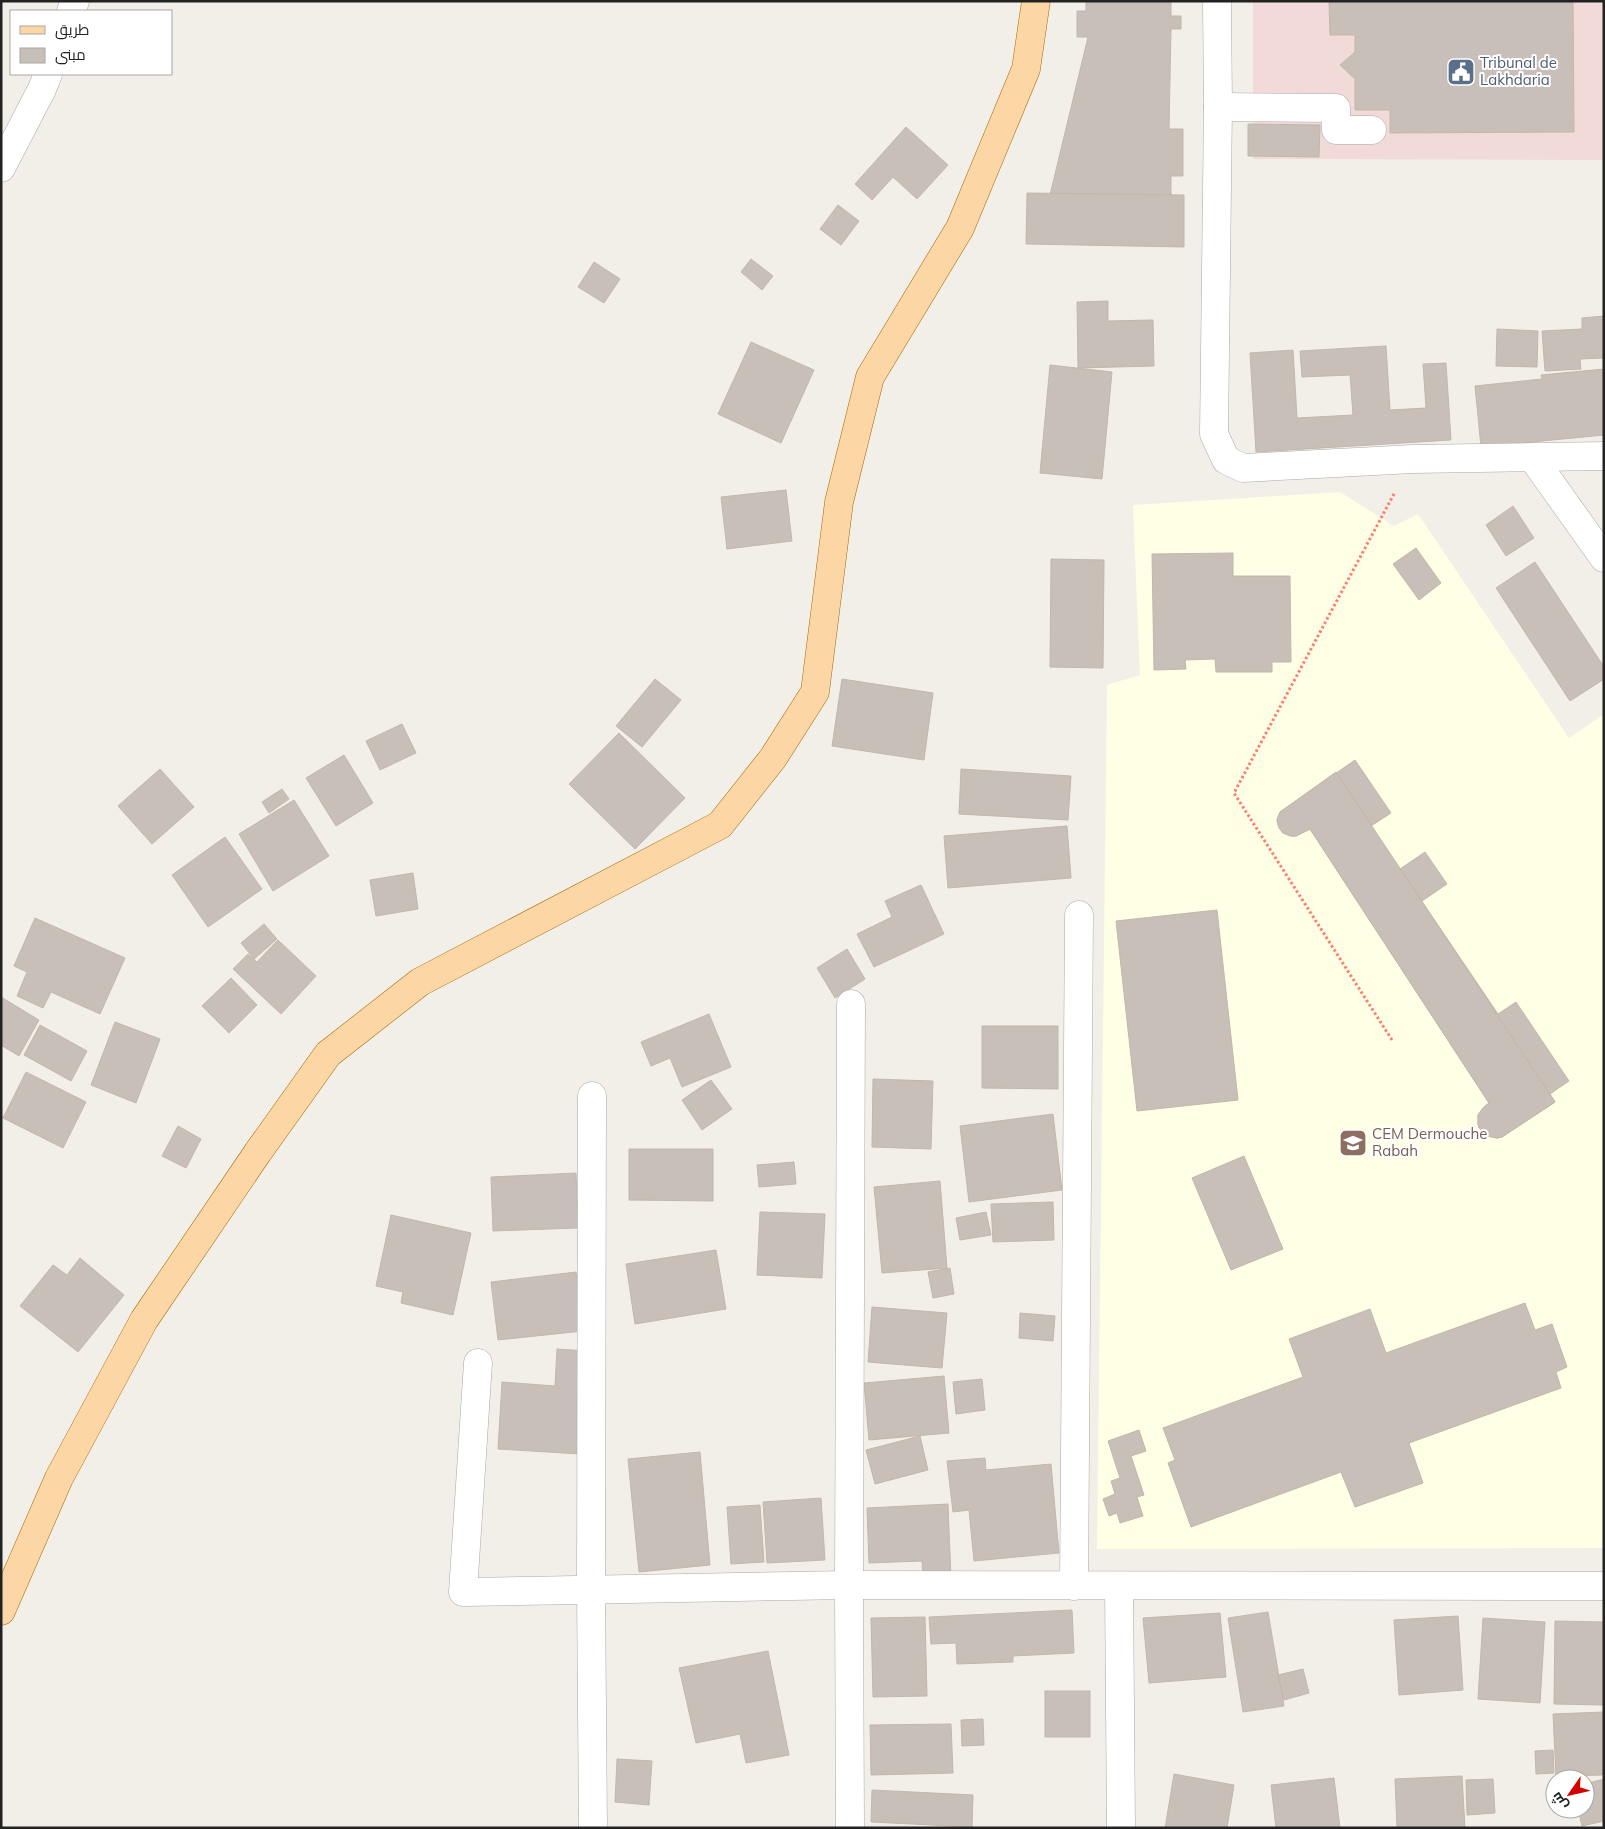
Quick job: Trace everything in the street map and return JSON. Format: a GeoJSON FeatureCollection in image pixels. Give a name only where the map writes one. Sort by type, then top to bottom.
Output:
{"type":"FeatureCollection","features":[{"type":"Feature","properties":{"kind":"main road"},"geometry":{"type":"LineString","coordinates":[[1,1611],[59,1478],[144,1320],[258,1152],[328,1054],[420,982],[720,825],[778,750],[815,692],[840,502],[870,377],[960,228],[1026,69],[1036,1]]}},
{"type":"Feature","properties":{"kind":"street"},"geometry":{"type":"LineString","coordinates":[[1025,1],[1032,28]]}},
{"type":"Feature","properties":{"kind":"street"},"geometry":{"type":"LineString","coordinates":[[1216,1],[1218,108],[1214,434],[1226,460],[1243,468],[1413,459],[1604,456]]}},
{"type":"Feature","properties":{"kind":"street"},"geometry":{"type":"LineString","coordinates":[[1,168],[42,90],[48,75]]}},
{"type":"Feature","properties":{"kind":"street"},"geometry":{"type":"LineString","coordinates":[[1218,108],[1336,108],[1336,130],[1372,130]]}},
{"type":"Feature","properties":{"kind":"street"},"geometry":{"type":"LineString","coordinates":[[1532,457],[1604,558]]}},
{"type":"Feature","properties":{"kind":"street"},"geometry":{"type":"LineString","coordinates":[[1074,1586],[1079,915]]}},
{"type":"Feature","properties":{"kind":"street"},"geometry":{"type":"LineString","coordinates":[[850,1828],[851,1004]]}},
{"type":"Feature","properties":{"kind":"street"},"geometry":{"type":"LineString","coordinates":[[592,1096],[590,1590],[593,1828]]}},
{"type":"Feature","properties":{"kind":"street"},"geometry":{"type":"LineString","coordinates":[[478,1363],[463,1592],[849,1585],[1604,1586]]}},
{"type":"Feature","properties":{"kind":"street"},"geometry":{"type":"LineString","coordinates":[[1119,1586],[1121,1828]]}},
{"type":"Feature","properties":{"kind":"path"},"geometry":{"type":"LineString","coordinates":[[1392,1040],[1234,793],[1413,459]]}},
{"type":"Feature","properties":{"kind":"shaded area"},"geometry":{"type":"Polygon","coordinates":[[[1253,1],[1604,1],[1604,160],[1253,159],[1253,1]]]}},
{"type":"Feature","properties":{"kind":"shaded area","name":"CEM Dermouche Rabah"},"geometry":{"type":"Polygon","coordinates":[[[1340,492],[1394,526],[1418,514],[1569,738],[1604,714],[1604,1548],[1097,1549],[1107,685],[1140,675],[1133,505],[1340,492]]]}},
{"type":"Feature","properties":{"kind":"building"},"geometry":{"type":"Polygon","coordinates":[[[1086,1],[1171,1],[1171,16],[1181,16],[1181,29],[1171,29],[1169,129],[1183,129],[1183,176],[1171,176],[1171,197],[1050,195],[1088,37],[1077,37],[1077,11],[1086,11],[1086,1]]]}},
{"type":"Feature","properties":{"kind":"building","name":"Tribunal de Lakhdaria"},"geometry":{"type":"Polygon","coordinates":[[[1329,1],[1573,1],[1574,132],[1390,133],[1390,110],[1355,110],[1355,79],[1340,65],[1355,52],[1355,35],[1330,35],[1329,1]]]}},
{"type":"Feature","properties":{"kind":"building"},"geometry":{"type":"Polygon","coordinates":[[[1248,124],[1320,125],[1319,157],[1248,156],[1248,124]]]}},
{"type":"Feature","properties":{"kind":"building"},"geometry":{"type":"Polygon","coordinates":[[[906,127],[948,165],[917,199],[893,177],[872,200],[855,184],[906,127]]]}},
{"type":"Feature","properties":{"kind":"building"},"geometry":{"type":"Polygon","coordinates":[[[1027,193],[1184,195],[1184,247],[1026,244],[1027,193]]]}},
{"type":"Feature","properties":{"kind":"building"},"geometry":{"type":"Polygon","coordinates":[[[838,205],[859,221],[841,245],[820,229],[838,205]]]}},
{"type":"Feature","properties":{"kind":"building"},"geometry":{"type":"Polygon","coordinates":[[[751,259],[773,276],[762,290],[741,272],[751,259]]]}},
{"type":"Feature","properties":{"kind":"building"},"geometry":{"type":"Polygon","coordinates":[[[594,262],[620,279],[604,303],[578,287],[594,262]]]}},
{"type":"Feature","properties":{"kind":"building"},"geometry":{"type":"Polygon","coordinates":[[[1108,301],[1108,321],[1153,320],[1154,366],[1078,368],[1077,302],[1108,301]]]}},
{"type":"Feature","properties":{"kind":"building"},"geometry":{"type":"Polygon","coordinates":[[[1604,316],[1604,358],[1580,359],[1581,369],[1545,371],[1542,331],[1582,329],[1582,318],[1604,316]]]}},
{"type":"Feature","properties":{"kind":"building"},"geometry":{"type":"Polygon","coordinates":[[[1497,329],[1538,331],[1537,367],[1496,366],[1497,329]]]}},
{"type":"Feature","properties":{"kind":"building"},"geometry":{"type":"Polygon","coordinates":[[[751,342],[814,370],[781,443],[718,414],[751,342]]]}},
{"type":"Feature","properties":{"kind":"building"},"geometry":{"type":"Polygon","coordinates":[[[1386,346],[1390,410],[1426,408],[1423,364],[1446,363],[1451,440],[1256,452],[1250,353],[1293,350],[1297,418],[1353,415],[1350,375],[1302,377],[1300,351],[1386,346]]]}},
{"type":"Feature","properties":{"kind":"building"},"geometry":{"type":"Polygon","coordinates":[[[1050,365],[1112,372],[1102,479],[1040,473],[1050,365]]]}},
{"type":"Feature","properties":{"kind":"building"},"geometry":{"type":"Polygon","coordinates":[[[1604,369],[1604,435],[1481,447],[1475,386],[1542,379],[1541,375],[1604,369]]]}},
{"type":"Feature","properties":{"kind":"building"},"geometry":{"type":"Polygon","coordinates":[[[786,490],[792,541],[727,549],[721,497],[786,490]]]}},
{"type":"Feature","properties":{"kind":"building"},"geometry":{"type":"Polygon","coordinates":[[[1513,506],[1534,538],[1506,556],[1486,525],[1513,506]]]}},
{"type":"Feature","properties":{"kind":"building"},"geometry":{"type":"Polygon","coordinates":[[[1416,548],[1441,583],[1419,600],[1393,564],[1416,548]]]}},
{"type":"Feature","properties":{"kind":"building"},"geometry":{"type":"Polygon","coordinates":[[[1233,553],[1233,576],[1290,576],[1291,662],[1272,662],[1272,672],[1216,672],[1215,659],[1185,660],[1186,669],[1154,670],[1152,554],[1233,553]]]}},
{"type":"Feature","properties":{"kind":"building"},"geometry":{"type":"Polygon","coordinates":[[[1051,559],[1104,560],[1103,668],[1050,667],[1051,559]]]}},
{"type":"Feature","properties":{"kind":"building"},"geometry":{"type":"Polygon","coordinates":[[[1535,562],[1604,667],[1604,679],[1570,701],[1496,588],[1535,562]]]}},
{"type":"Feature","properties":{"kind":"building"},"geometry":{"type":"Polygon","coordinates":[[[655,679],[681,700],[642,747],[616,726],[655,679]]]}},
{"type":"Feature","properties":{"kind":"building"},"geometry":{"type":"Polygon","coordinates":[[[842,679],[933,693],[924,760],[832,746],[842,679]]]}},
{"type":"Feature","properties":{"kind":"building"},"geometry":{"type":"Polygon","coordinates":[[[402,724],[416,753],[380,770],[366,741],[402,724]]]}},
{"type":"Feature","properties":{"kind":"building"},"geometry":{"type":"Polygon","coordinates":[[[619,733],[685,798],[635,849],[569,784],[619,733]]]}},
{"type":"Feature","properties":{"kind":"building"},"geometry":{"type":"Polygon","coordinates":[[[344,755],[373,803],[336,826],[306,778],[344,755]]]}},
{"type":"Feature","properties":{"kind":"building"},"geometry":{"type":"Polygon","coordinates":[[[1355,760],[1391,813],[1371,826],[1498,1014],[1516,1002],[1569,1081],[1550,1094],[1555,1102],[1502,1137],[1487,1136],[1479,1128],[1478,1115],[1489,1103],[1310,829],[1296,836],[1291,836],[1283,833],[1278,825],[1277,820],[1280,812],[1355,760]]]}},
{"type":"Feature","properties":{"kind":"building"},"geometry":{"type":"Polygon","coordinates":[[[160,769],[194,807],[152,844],[118,806],[160,769]]]}},
{"type":"Feature","properties":{"kind":"building"},"geometry":{"type":"Polygon","coordinates":[[[961,769],[1071,776],[1068,820],[959,814],[961,769]]]}},
{"type":"Feature","properties":{"kind":"building"},"geometry":{"type":"Polygon","coordinates":[[[1336,772],[1555,1102],[1502,1137],[1487,1136],[1479,1128],[1478,1115],[1489,1103],[1310,829],[1296,836],[1291,836],[1283,833],[1279,828],[1277,820],[1280,812],[1336,772]]]}},
{"type":"Feature","properties":{"kind":"building"},"geometry":{"type":"Polygon","coordinates":[[[282,789],[289,799],[269,813],[262,802],[282,789]]]}},
{"type":"Feature","properties":{"kind":"building"},"geometry":{"type":"Polygon","coordinates":[[[294,800],[329,856],[273,891],[239,834],[294,800]]]}},
{"type":"Feature","properties":{"kind":"building"},"geometry":{"type":"Polygon","coordinates":[[[1067,826],[1071,878],[948,888],[944,836],[1067,826]]]}},
{"type":"Feature","properties":{"kind":"building"},"geometry":{"type":"Polygon","coordinates":[[[225,837],[262,889],[208,927],[172,875],[225,837]]]}},
{"type":"Feature","properties":{"kind":"building"},"geometry":{"type":"Polygon","coordinates":[[[1425,852],[1447,884],[1422,901],[1400,869],[1425,852]]]}},
{"type":"Feature","properties":{"kind":"building"},"geometry":{"type":"Polygon","coordinates":[[[413,873],[418,909],[376,916],[370,880],[413,873]]]}},
{"type":"Feature","properties":{"kind":"building"},"geometry":{"type":"Polygon","coordinates":[[[921,885],[944,934],[874,967],[857,934],[892,917],[885,901],[921,885]]]}},
{"type":"Feature","properties":{"kind":"building"},"geometry":{"type":"Polygon","coordinates":[[[1217,910],[1238,1100],[1137,1111],[1116,921],[1217,910]]]}},
{"type":"Feature","properties":{"kind":"building"},"geometry":{"type":"Polygon","coordinates":[[[35,918],[125,958],[100,1014],[51,992],[43,1008],[17,996],[27,972],[14,966],[35,918]]]}},
{"type":"Feature","properties":{"kind":"building"},"geometry":{"type":"Polygon","coordinates":[[[264,924],[277,939],[254,959],[241,943],[264,924]]]}},
{"type":"Feature","properties":{"kind":"building"},"geometry":{"type":"Polygon","coordinates":[[[278,940],[316,976],[281,1014],[233,969],[248,954],[257,962],[278,940]]]}},
{"type":"Feature","properties":{"kind":"building"},"geometry":{"type":"Polygon","coordinates":[[[847,949],[865,979],[835,998],[817,968],[847,949]]]}},
{"type":"Feature","properties":{"kind":"building"},"geometry":{"type":"Polygon","coordinates":[[[231,978],[257,1005],[229,1033],[202,1006],[231,978]]]}},
{"type":"Feature","properties":{"kind":"building"},"geometry":{"type":"Polygon","coordinates":[[[1,997],[39,1020],[19,1056],[1,1045],[1,997]]]}},
{"type":"Feature","properties":{"kind":"building"},"geometry":{"type":"Polygon","coordinates":[[[709,1014],[731,1067],[682,1087],[670,1058],[651,1066],[641,1042],[709,1014]]]}},
{"type":"Feature","properties":{"kind":"building"},"geometry":{"type":"Polygon","coordinates":[[[115,1022],[160,1039],[136,1103],[91,1085],[115,1022]]]}},
{"type":"Feature","properties":{"kind":"building"},"geometry":{"type":"Polygon","coordinates":[[[40,1025],[87,1051],[71,1081],[24,1055],[40,1025]]]}},
{"type":"Feature","properties":{"kind":"building"},"geometry":{"type":"Polygon","coordinates":[[[982,1026],[1058,1026],[1058,1089],[982,1088],[982,1026]]]}},
{"type":"Feature","properties":{"kind":"building"},"geometry":{"type":"Polygon","coordinates":[[[26,1072],[86,1102],[63,1148],[3,1118],[26,1072]]]}},
{"type":"Feature","properties":{"kind":"building"},"geometry":{"type":"Polygon","coordinates":[[[873,1079],[933,1081],[931,1149],[872,1147],[873,1079]]]}},
{"type":"Feature","properties":{"kind":"building"},"geometry":{"type":"Polygon","coordinates":[[[711,1080],[732,1109],[702,1130],[682,1100],[711,1080]]]}},
{"type":"Feature","properties":{"kind":"building"},"geometry":{"type":"Polygon","coordinates":[[[1053,1114],[1062,1190],[969,1202],[960,1126],[1053,1114]]]}},
{"type":"Feature","properties":{"kind":"building"},"geometry":{"type":"Polygon","coordinates":[[[178,1126],[201,1139],[186,1168],[162,1156],[178,1126]]]}},
{"type":"Feature","properties":{"kind":"building"},"geometry":{"type":"Polygon","coordinates":[[[629,1149],[713,1149],[713,1201],[629,1200],[629,1149]]]}},
{"type":"Feature","properties":{"kind":"building"},"geometry":{"type":"Polygon","coordinates":[[[1244,1156],[1283,1249],[1231,1270],[1192,1178],[1244,1156]]]}},
{"type":"Feature","properties":{"kind":"building"},"geometry":{"type":"Polygon","coordinates":[[[794,1162],[796,1184],[759,1187],[757,1165],[794,1162]]]}},
{"type":"Feature","properties":{"kind":"building"},"geometry":{"type":"Polygon","coordinates":[[[576,1173],[578,1228],[493,1231],[491,1177],[576,1173]]]}},
{"type":"Feature","properties":{"kind":"building"},"geometry":{"type":"Polygon","coordinates":[[[940,1181],[947,1268],[882,1273],[874,1187],[940,1181]]]}},
{"type":"Feature","properties":{"kind":"building"},"geometry":{"type":"Polygon","coordinates":[[[1053,1202],[1054,1240],[993,1242],[991,1204],[1053,1202]]]}},
{"type":"Feature","properties":{"kind":"building"},"geometry":{"type":"Polygon","coordinates":[[[760,1212],[825,1214],[822,1278],[757,1275],[760,1212]]]}},
{"type":"Feature","properties":{"kind":"building"},"geometry":{"type":"Polygon","coordinates":[[[986,1212],[991,1235],[960,1240],[956,1218],[986,1212]]]}},
{"type":"Feature","properties":{"kind":"building"},"geometry":{"type":"Polygon","coordinates":[[[391,1215],[471,1233],[453,1315],[401,1303],[403,1292],[376,1286],[391,1215]]]}},
{"type":"Feature","properties":{"kind":"building"},"geometry":{"type":"Polygon","coordinates":[[[716,1250],[726,1309],[635,1324],[626,1264],[716,1250]]]}},
{"type":"Feature","properties":{"kind":"building"},"geometry":{"type":"Polygon","coordinates":[[[80,1258],[124,1295],[78,1352],[20,1306],[53,1265],[67,1275],[80,1258]]]}},
{"type":"Feature","properties":{"kind":"building"},"geometry":{"type":"Polygon","coordinates":[[[950,1268],[954,1294],[933,1298],[928,1272],[950,1268]]]}},
{"type":"Feature","properties":{"kind":"building"},"geometry":{"type":"Polygon","coordinates":[[[576,1272],[583,1331],[498,1340],[491,1282],[576,1272]]]}},
{"type":"Feature","properties":{"kind":"building"},"geometry":{"type":"Polygon","coordinates":[[[1525,1303],[1535,1330],[1552,1324],[1567,1367],[1556,1372],[1561,1388],[1409,1443],[1423,1483],[1355,1507],[1341,1472],[1191,1527],[1168,1463],[1175,1460],[1163,1428],[1303,1377],[1289,1339],[1370,1309],[1386,1353],[1525,1303]]]}},
{"type":"Feature","properties":{"kind":"building"},"geometry":{"type":"Polygon","coordinates":[[[872,1307],[947,1313],[942,1368],[868,1362],[872,1307]]]}},
{"type":"Feature","properties":{"kind":"building"},"geometry":{"type":"Polygon","coordinates":[[[1020,1313],[1055,1316],[1053,1341],[1019,1338],[1020,1313]]]}},
{"type":"Feature","properties":{"kind":"building"},"geometry":{"type":"Polygon","coordinates":[[[557,1349],[586,1351],[580,1454],[498,1449],[502,1382],[555,1386],[557,1349]]]}},
{"type":"Feature","properties":{"kind":"building"},"geometry":{"type":"Polygon","coordinates":[[[944,1376],[949,1433],[869,1440],[864,1383],[944,1376]]]}},
{"type":"Feature","properties":{"kind":"building"},"geometry":{"type":"Polygon","coordinates":[[[982,1379],[985,1410],[956,1414],[953,1382],[982,1379]]]}},
{"type":"Feature","properties":{"kind":"building"},"geometry":{"type":"Polygon","coordinates":[[[1139,1430],[1146,1451],[1131,1456],[1144,1495],[1137,1497],[1143,1516],[1120,1523],[1117,1513],[1109,1516],[1103,1499],[1115,1494],[1111,1481],[1120,1478],[1108,1441],[1139,1430]]]}},
{"type":"Feature","properties":{"kind":"building"},"geometry":{"type":"Polygon","coordinates":[[[920,1436],[928,1470],[875,1484],[866,1450],[920,1436]]]}},
{"type":"Feature","properties":{"kind":"building"},"geometry":{"type":"Polygon","coordinates":[[[700,1452],[710,1565],[639,1572],[628,1459],[700,1452]]]}},
{"type":"Feature","properties":{"kind":"building"},"geometry":{"type":"Polygon","coordinates":[[[985,1458],[986,1470],[1051,1464],[1059,1553],[974,1561],[969,1510],[953,1512],[947,1461],[985,1458]]]}},
{"type":"Feature","properties":{"kind":"building"},"geometry":{"type":"Polygon","coordinates":[[[821,1498],[825,1560],[767,1563],[763,1502],[821,1498]]]}},
{"type":"Feature","properties":{"kind":"building"},"geometry":{"type":"Polygon","coordinates":[[[948,1504],[951,1578],[923,1579],[922,1561],[869,1563],[867,1508],[948,1504]]]}},
{"type":"Feature","properties":{"kind":"building"},"geometry":{"type":"Polygon","coordinates":[[[760,1505],[764,1562],[731,1564],[727,1507],[760,1505]]]}},
{"type":"Feature","properties":{"kind":"building"},"geometry":{"type":"Polygon","coordinates":[[[1072,1610],[1074,1653],[1013,1656],[1013,1662],[957,1664],[956,1643],[931,1644],[929,1617],[1072,1610]]]}},
{"type":"Feature","properties":{"kind":"building"},"geometry":{"type":"Polygon","coordinates":[[[1268,1612],[1284,1706],[1243,1712],[1228,1618],[1268,1612]]]}},
{"type":"Feature","properties":{"kind":"building"},"geometry":{"type":"Polygon","coordinates":[[[1220,1613],[1226,1677],[1149,1683],[1143,1618],[1220,1613]]]}},
{"type":"Feature","properties":{"kind":"building"},"geometry":{"type":"Polygon","coordinates":[[[1458,1616],[1463,1690],[1399,1695],[1394,1620],[1458,1616]]]}},
{"type":"Feature","properties":{"kind":"building"},"geometry":{"type":"Polygon","coordinates":[[[925,1617],[927,1696],[873,1697],[871,1618],[925,1617]]]}},
{"type":"Feature","properties":{"kind":"building"},"geometry":{"type":"Polygon","coordinates":[[[1483,1618],[1545,1622],[1540,1703],[1478,1699],[1483,1618]]]}},
{"type":"Feature","properties":{"kind":"building"},"geometry":{"type":"Polygon","coordinates":[[[1555,1621],[1604,1622],[1604,1705],[1554,1704],[1555,1621]]]}},
{"type":"Feature","properties":{"kind":"building"},"geometry":{"type":"Polygon","coordinates":[[[768,1651],[789,1755],[746,1763],[740,1734],[696,1743],[679,1668],[768,1651]]]}},
{"type":"Feature","properties":{"kind":"building"},"geometry":{"type":"Polygon","coordinates":[[[1303,1669],[1309,1693],[1284,1700],[1278,1675],[1303,1669]]]}},
{"type":"Feature","properties":{"kind":"building"},"geometry":{"type":"Polygon","coordinates":[[[1045,1691],[1090,1691],[1090,1737],[1045,1737],[1045,1691]]]}},
{"type":"Feature","properties":{"kind":"building"},"geometry":{"type":"Polygon","coordinates":[[[1604,1712],[1604,1775],[1595,1775],[1595,1769],[1556,1769],[1553,1714],[1604,1712]]]}},
{"type":"Feature","properties":{"kind":"building"},"geometry":{"type":"Polygon","coordinates":[[[983,1719],[984,1745],[962,1746],[961,1720],[983,1719]]]}},
{"type":"Feature","properties":{"kind":"building"},"geometry":{"type":"Polygon","coordinates":[[[951,1724],[953,1773],[871,1775],[870,1725],[951,1724]]]}},
{"type":"Feature","properties":{"kind":"building"},"geometry":{"type":"Polygon","coordinates":[[[1553,1750],[1554,1769],[1545,1769],[1545,1774],[1536,1774],[1535,1751],[1553,1750]]]}},
{"type":"Feature","properties":{"kind":"building"},"geometry":{"type":"Polygon","coordinates":[[[617,1759],[652,1761],[649,1805],[615,1802],[617,1759]]]}},
{"type":"Feature","properties":{"kind":"building"},"geometry":{"type":"Polygon","coordinates":[[[1174,1774],[1234,1785],[1227,1828],[1165,1828],[1174,1774]]]}},
{"type":"Feature","properties":{"kind":"building"},"geometry":{"type":"Polygon","coordinates":[[[1462,1776],[1465,1828],[1397,1828],[1395,1779],[1462,1776]]]}},
{"type":"Feature","properties":{"kind":"building"},"geometry":{"type":"Polygon","coordinates":[[[1334,1778],[1340,1828],[1276,1828],[1271,1785],[1334,1778]]]}},
{"type":"Feature","properties":{"kind":"building"},"geometry":{"type":"Polygon","coordinates":[[[1493,1779],[1495,1813],[1467,1815],[1466,1780],[1493,1779]]]}},
{"type":"Feature","properties":{"kind":"building"},"geometry":{"type":"Polygon","coordinates":[[[1604,1779],[1604,1821],[1582,1826],[1580,1819],[1595,1819],[1595,1781],[1604,1779]]]}},
{"type":"Feature","properties":{"kind":"building"},"geometry":{"type":"Polygon","coordinates":[[[872,1790],[973,1795],[972,1827],[871,1822],[872,1790]]]}},
{"type":"Feature","properties":{"kind":"place","name":"Tribunal de Lakhdaria"},"geometry":{"type":"Point","coordinates":[1461,72]}},
{"type":"Feature","properties":{"kind":"place","name":"CEM Dermouche Rabah"},"geometry":{"type":"Point","coordinates":[1353,1143]}}]}
